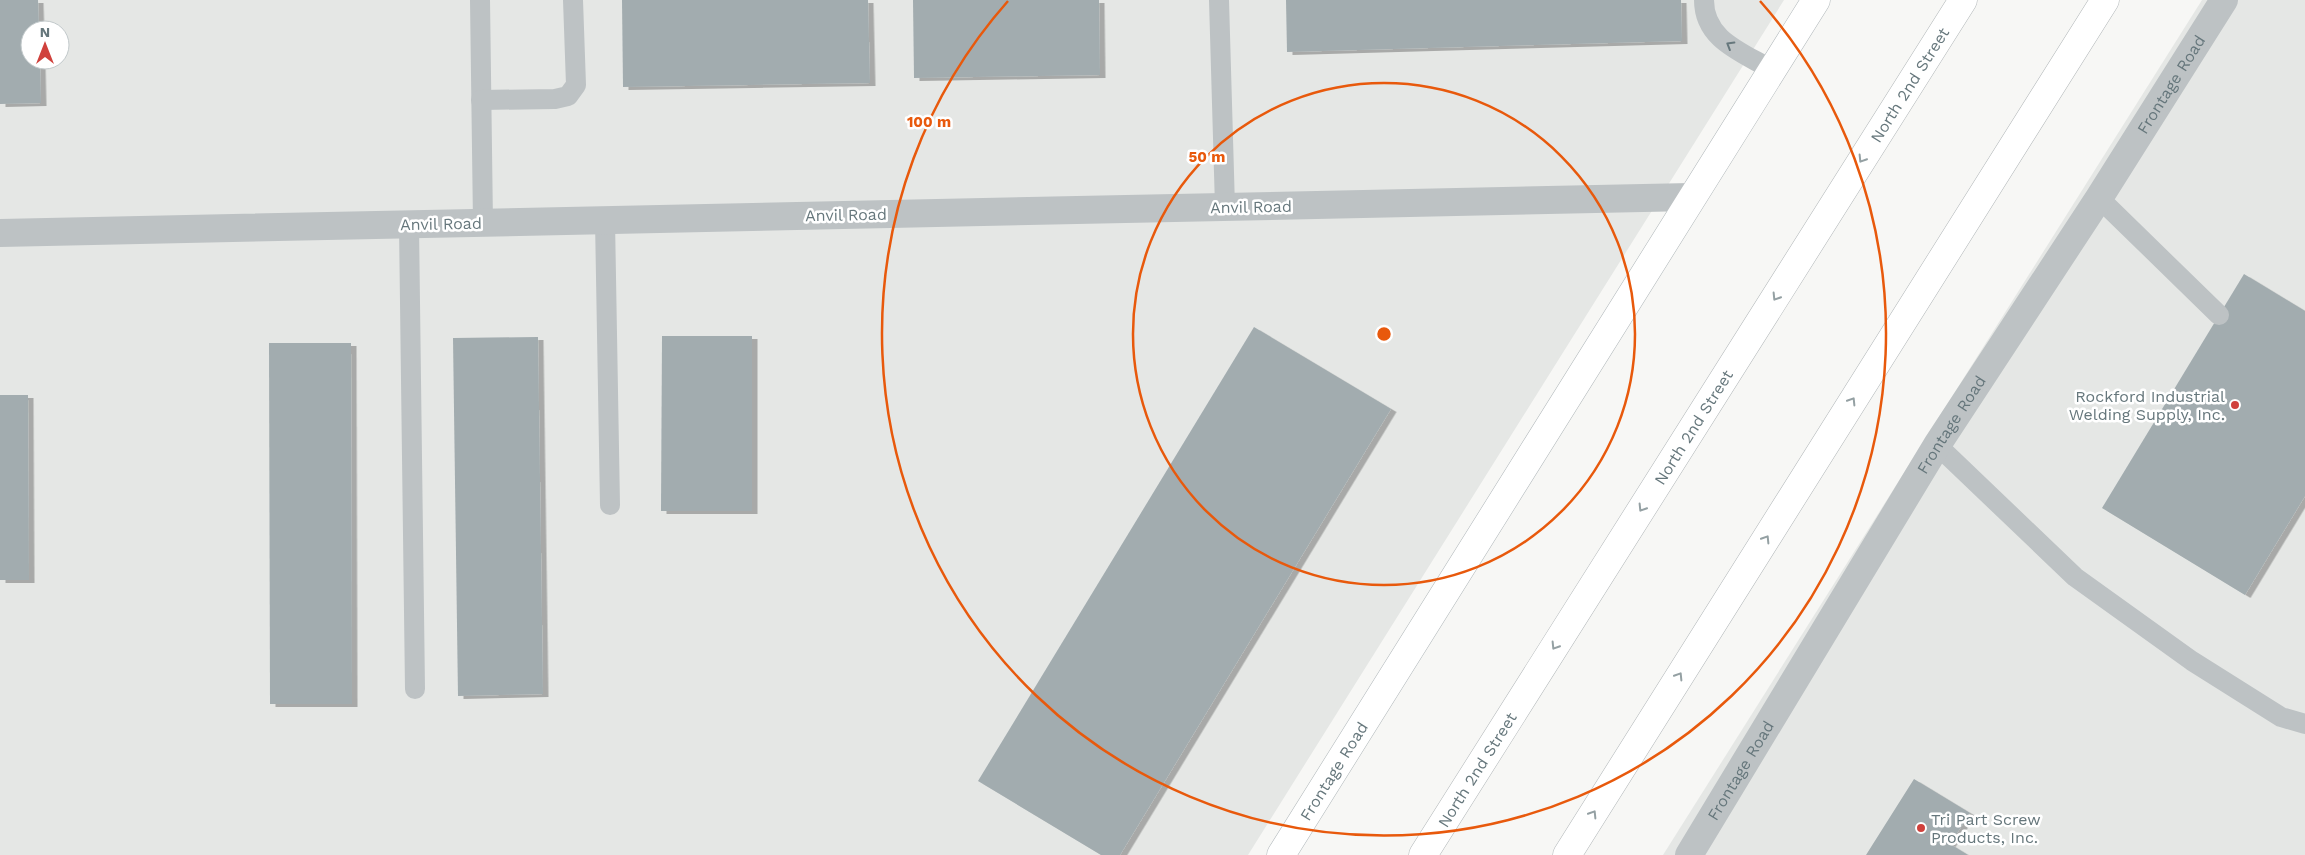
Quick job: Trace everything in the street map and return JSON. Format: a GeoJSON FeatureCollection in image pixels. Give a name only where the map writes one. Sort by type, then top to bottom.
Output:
{"type":"FeatureCollection","features":[{"type":"Feature","properties":{"kind":"main road","name":"Frontage Road"},"geometry":{"type":"LineString","coordinates":[[1281,855],[1816,0]]}},
{"type":"Feature","properties":{"kind":"main road","name":"North 2nd Street"},"geometry":{"type":"LineString","coordinates":[[1423,855],[1963,0]]}},
{"type":"Feature","properties":{"kind":"main road"},"geometry":{"type":"LineString","coordinates":[[1567,855],[2105,0]]}},
{"type":"Feature","properties":{"kind":"street","name":"Frontage Road"},"geometry":{"type":"LineString","coordinates":[[1689,855],[1937,445],[2099,198],[2224,0]]}},
{"type":"Feature","properties":{"kind":"street","name":"Anvil Road"},"geometry":{"type":"LineString","coordinates":[[0,233],[1691,197]]}},
{"type":"Feature","properties":{"kind":"lane"},"geometry":{"type":"LineString","coordinates":[[480,0],[482,223]]}},
{"type":"Feature","properties":{"kind":"lane"},"geometry":{"type":"LineString","coordinates":[[481,100],[555,99],[568,96],[576,85],[573,0]]}},
{"type":"Feature","properties":{"kind":"lane"},"geometry":{"type":"LineString","coordinates":[[1219,0],[1225,207]]}},
{"type":"Feature","properties":{"kind":"lane"},"geometry":{"type":"LineString","coordinates":[[1704,0],[1704,15],[1717,37],[1772,70]]}},
{"type":"Feature","properties":{"kind":"lane"},"geometry":{"type":"LineString","coordinates":[[2099,198],[2219,315]]}},
{"type":"Feature","properties":{"kind":"lane"},"geometry":{"type":"LineString","coordinates":[[605,220],[610,506]]}},
{"type":"Feature","properties":{"kind":"lane"},"geometry":{"type":"LineString","coordinates":[[409,225],[415,689]]}},
{"type":"Feature","properties":{"kind":"lane"},"geometry":{"type":"LineString","coordinates":[[1937,445],[2075,577],[2192,661],[2281,717],[2305,724]]}},
{"type":"Feature","properties":{"kind":"shaded area"},"geometry":{"type":"Polygon","coordinates":[[[0,0],[1784,0],[1248,855],[0,855],[0,0]]]}},
{"type":"Feature","properties":{"kind":"shaded area"},"geometry":{"type":"Polygon","coordinates":[[[2202,0],[2305,0],[2305,855],[1663,855],[2202,0]]]}},
{"type":"Feature","properties":{"kind":"building"},"geometry":{"type":"Polygon","coordinates":[[[0,0],[38,0],[39,20],[20,20],[20,70],[40,70],[41,103],[0,104],[0,0]]]}},
{"type":"Feature","properties":{"kind":"building"},"geometry":{"type":"Polygon","coordinates":[[[622,0],[868,0],[870,83],[623,87],[622,0]]]}},
{"type":"Feature","properties":{"kind":"building"},"geometry":{"type":"Polygon","coordinates":[[[913,0],[1099,0],[1100,75],[914,78],[913,0]]]}},
{"type":"Feature","properties":{"kind":"building"},"geometry":{"type":"Polygon","coordinates":[[[1286,0],[1681,0],[1682,41],[1287,52],[1286,0]]]}},
{"type":"Feature","properties":{"kind":"building","name":"Rockford Industrial Welding Supply, Inc."},"geometry":{"type":"Polygon","coordinates":[[[2244,274],[2305,311],[2305,496],[2245,595],[2102,508],[2244,274]]]}},
{"type":"Feature","properties":{"kind":"building"},"geometry":{"type":"Polygon","coordinates":[[[1254,327],[1391,409],[1120,855],[1101,855],[978,781],[1254,327]]]}},
{"type":"Feature","properties":{"kind":"building"},"geometry":{"type":"Polygon","coordinates":[[[662,336],[752,336],[752,511],[661,511],[662,336]]]}},
{"type":"Feature","properties":{"kind":"building"},"geometry":{"type":"Polygon","coordinates":[[[538,337],[543,694],[458,696],[453,338],[538,337]]]}},
{"type":"Feature","properties":{"kind":"building"},"geometry":{"type":"Polygon","coordinates":[[[269,343],[351,343],[352,704],[270,704],[269,343]]]}},
{"type":"Feature","properties":{"kind":"building"},"geometry":{"type":"Polygon","coordinates":[[[0,395],[28,395],[29,580],[0,580],[0,395]]]}},
{"type":"Feature","properties":{"kind":"building","name":"Tri Part Screw Products, Inc."},"geometry":{"type":"Polygon","coordinates":[[[1914,779],[1970,813],[1950,844],[1968,855],[1866,855],[1914,779]]]}},
{"type":"Feature","properties":{"kind":"place","name":"Rockford Industrial Welding Supply, Inc."},"geometry":{"type":"Point","coordinates":[2235,405]}},
{"type":"Feature","properties":{"kind":"place","name":"Tri Part Screw Products, Inc."},"geometry":{"type":"Point","coordinates":[1921,828]}}]}
